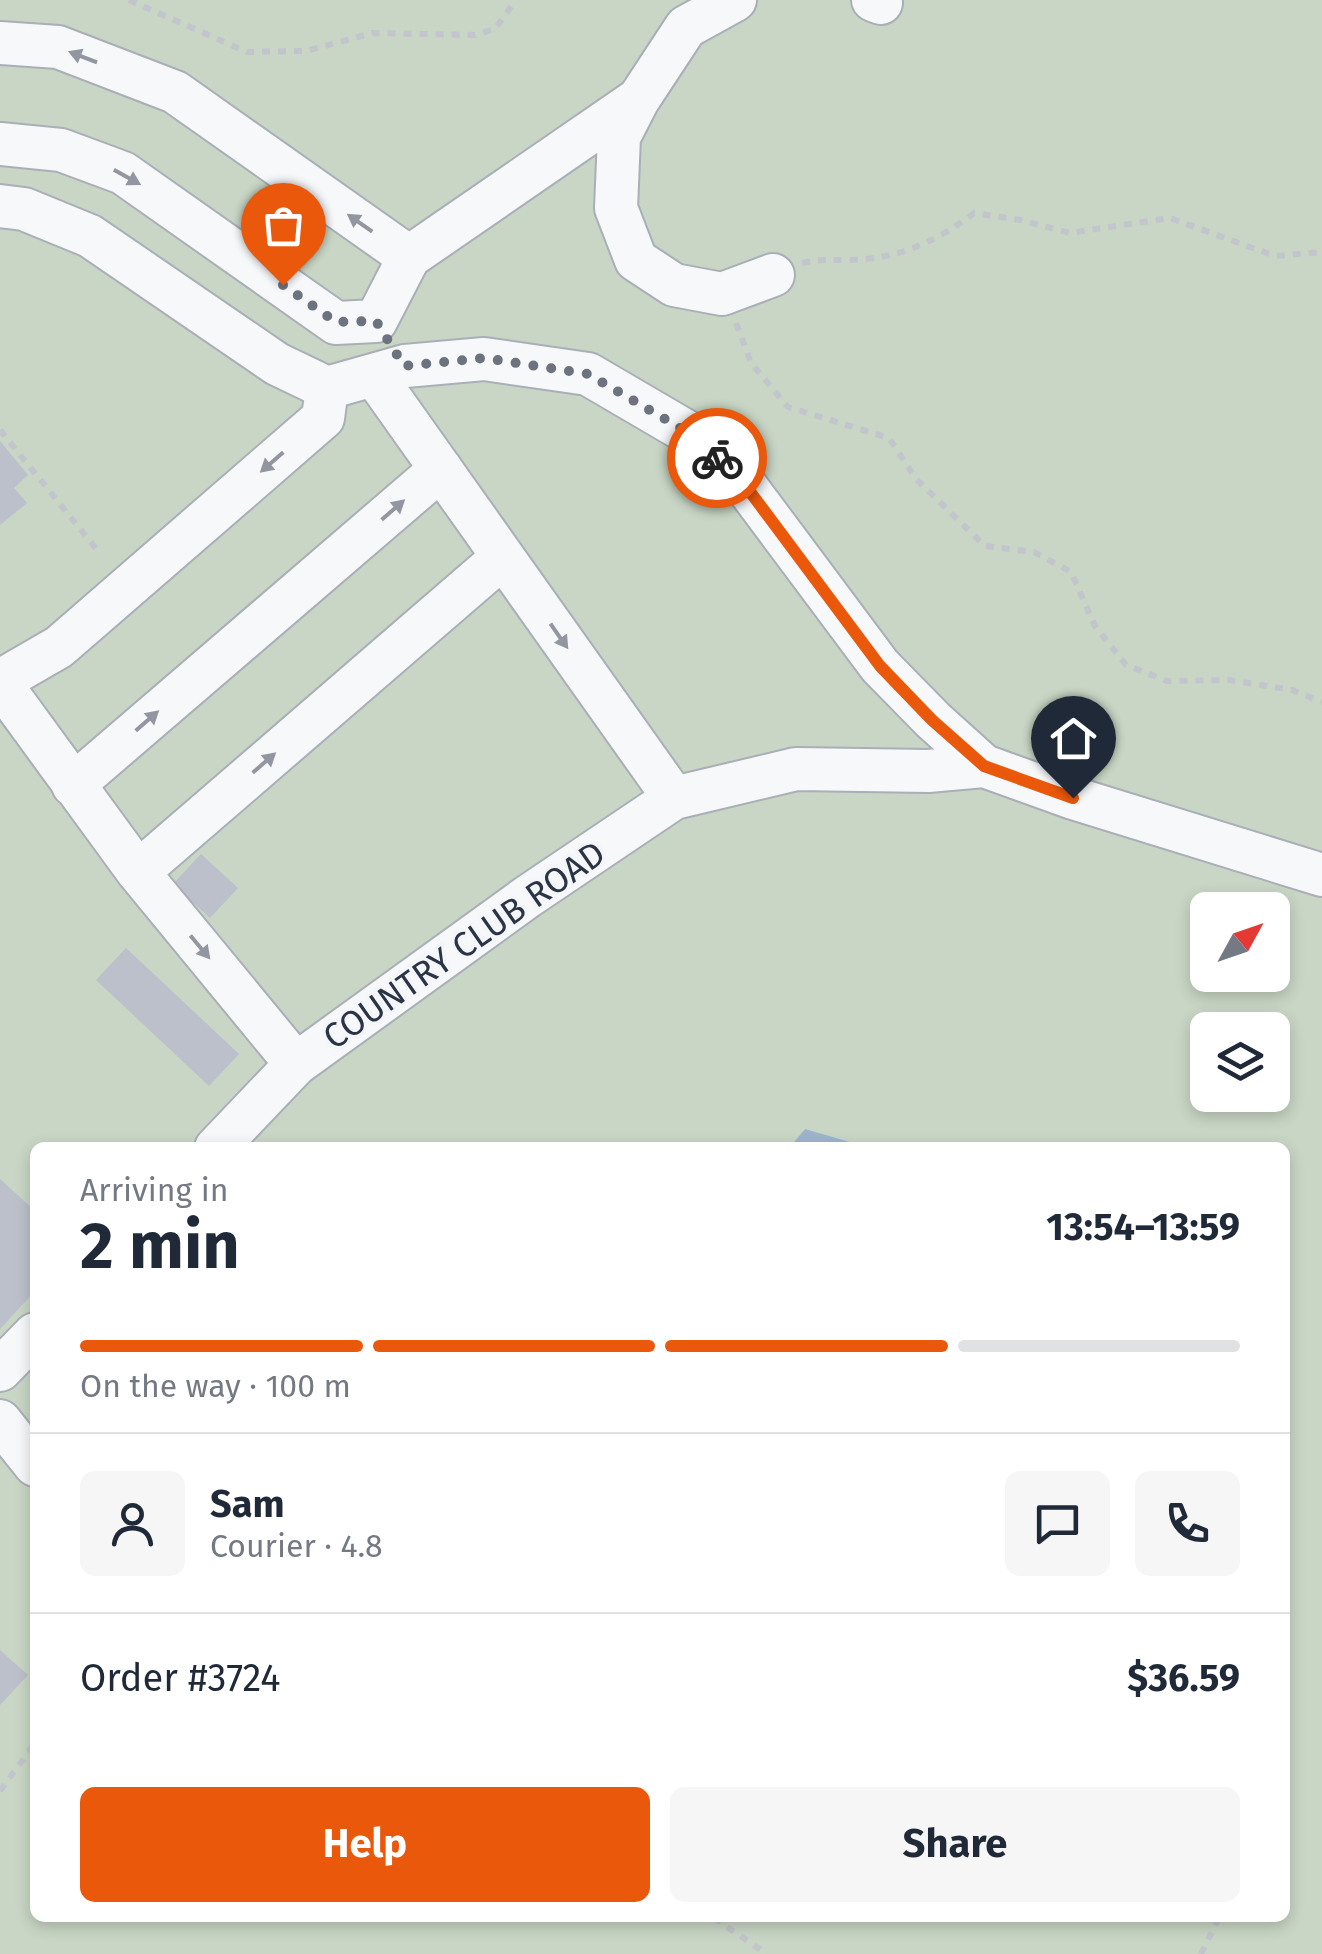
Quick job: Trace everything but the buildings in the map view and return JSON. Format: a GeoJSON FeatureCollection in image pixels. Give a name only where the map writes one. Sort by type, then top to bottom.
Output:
{"type":"FeatureCollection","features":[{"type":"Feature","properties":{"kind":"street"},"geometry":{"type":"LineString","coordinates":[[735,0],[686,27],[638,100],[619,137],[616,208],[636,260],[674,285],[722,294],[773,274]]}},
{"type":"Feature","properties":{"kind":"street"},"geometry":{"type":"LineString","coordinates":[[0,42],[58,47],[175,92],[410,258]]}},
{"type":"Feature","properties":{"kind":"street"},"geometry":{"type":"LineString","coordinates":[[638,100],[410,258],[376,321],[389,371],[441,469],[674,798]]}},
{"type":"Feature","properties":{"kind":"street"},"geometry":{"type":"LineString","coordinates":[[0,144],[60,150],[123,173],[336,322],[376,321]]}},
{"type":"Feature","properties":{"kind":"street"},"geometry":{"type":"LineString","coordinates":[[0,206],[24,209],[90,236],[277,364],[328,388],[323,418],[59,647],[0,682]]}},
{"type":"Feature","properties":{"kind":"street","name":"COUNTRY CLUB ROAD"},"geometry":{"type":"LineString","coordinates":[[328,388],[389,371],[484,358],[588,374],[694,436],[745,485],[880,666],[984,766],[1073,798],[1322,875]]}},
{"type":"Feature","properties":{"kind":"street"},"geometry":{"type":"LineString","coordinates":[[72,785],[441,469]]}},
{"type":"Feature","properties":{"kind":"street"},"geometry":{"type":"LineString","coordinates":[[138,872],[503,557]]}},
{"type":"Feature","properties":{"kind":"street","name":"COUNTRY CLUB ROAD"},"geometry":{"type":"LineString","coordinates":[[0,682],[138,872],[296,1064],[527,897],[674,798],[796,769],[928,771],[984,766]]}},
{"type":"Feature","properties":{"kind":"street"},"geometry":{"type":"LineString","coordinates":[[222,1142],[296,1064]]}},
{"type":"Feature","properties":{"kind":"street"},"geometry":{"type":"LineString","coordinates":[[0,1370],[30,1339]]}},
{"type":"Feature","properties":{"kind":"street"},"geometry":{"type":"LineString","coordinates":[[0,1421],[30,1458]]}},
{"type":"Feature","properties":{"kind":"path"},"geometry":{"type":"LineString","coordinates":[[128,0],[247,52],[306,51],[373,33],[475,35],[495,30],[516,0]]}},
{"type":"Feature","properties":{"kind":"path"},"geometry":{"type":"LineString","coordinates":[[1322,252],[1276,256],[1170,218],[1070,233],[974,213],[944,236],[894,255],[848,260],[827,257],[773,274],[736,323],[751,364],[788,407],[889,438],[928,492],[985,546],[1034,552],[1071,572],[1095,626],[1126,665],[1167,681],[1229,680],[1292,690],[1322,702]]}},
{"type":"Feature","properties":{"kind":"path"},"geometry":{"type":"LineString","coordinates":[[0,430],[98,552]]}},
{"type":"Feature","properties":{"kind":"path"},"geometry":{"type":"LineString","coordinates":[[0,1792],[30,1749]]}},
{"type":"Feature","properties":{"kind":"path"},"geometry":{"type":"LineString","coordinates":[[720,1922],[767,1954]]}},
{"type":"Feature","properties":{"kind":"path"},"geometry":{"type":"LineString","coordinates":[[1201,1954],[1217,1922]]}},
{"type":"Feature","properties":{"kind":"green space"},"geometry":{"type":"Polygon","coordinates":[[[0,0],[1322,0],[1322,1954],[0,1954],[0,0]]]}},
{"type":"Feature","properties":{"kind":"water"},"geometry":{"type":"Polygon","coordinates":[[[805,1129],[850,1142],[794,1142],[805,1129]]]}},
{"type":"Feature","properties":{"kind":"way so far"},"geometry":{"type":"LineString","coordinates":[[283,285],[336,322],[376,321],[404,366],[484,358],[588,374],[694,436],[717,458]]}},
{"type":"Feature","properties":{"kind":"route"},"geometry":{"type":"LineString","coordinates":[[717,458],[745,485],[880,666],[932,720],[984,766],[1073,798]]}}]}
